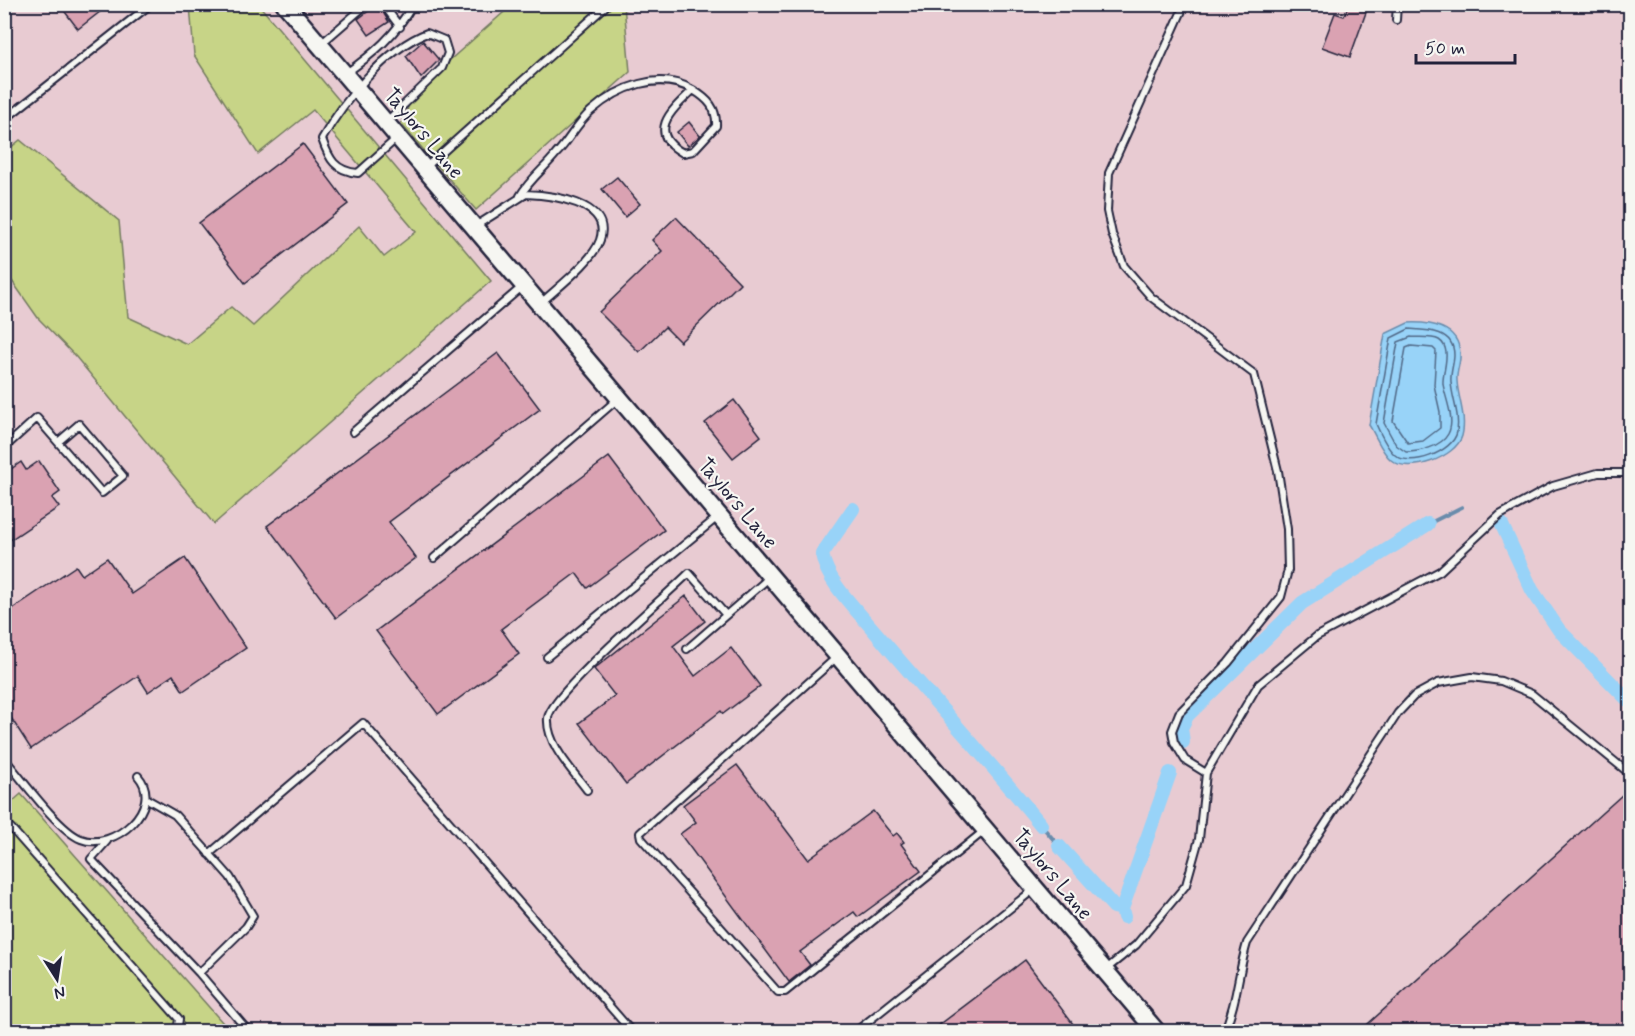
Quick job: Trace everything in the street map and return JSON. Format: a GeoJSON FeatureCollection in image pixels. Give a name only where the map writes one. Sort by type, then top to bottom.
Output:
{"type":"FeatureCollection","features":[{"type":"Feature","properties":{"kind":"street","name":"Taylors Lane"},"geometry":{"type":"LineString","coordinates":[[285,4],[1155,1031]]}},
{"type":"Feature","properties":{"kind":"lane"},"geometry":{"type":"LineString","coordinates":[[4,120],[152,4]]}},
{"type":"Feature","properties":{"kind":"lane"},"geometry":{"type":"LineString","coordinates":[[320,45],[367,4]]}},
{"type":"Feature","properties":{"kind":"lane"},"geometry":{"type":"LineString","coordinates":[[383,4],[400,27]]}},
{"type":"Feature","properties":{"kind":"lane"},"geometry":{"type":"LineString","coordinates":[[345,75],[376,51],[400,27],[413,4]]}},
{"type":"Feature","properties":{"kind":"lane"},"geometry":{"type":"LineString","coordinates":[[424,168],[608,4]]}},
{"type":"Feature","properties":{"kind":"lane"},"geometry":{"type":"LineString","coordinates":[[1185,4],[1109,173],[1107,211],[1112,234],[1124,266],[1151,297],[1254,374],[1278,471],[1287,529],[1288,570],[1281,597],[1228,663],[1179,713],[1172,731],[1174,742],[1185,760],[1206,774]]}},
{"type":"Feature","properties":{"kind":"lane"},"geometry":{"type":"LineString","coordinates":[[1396,20],[1397,4]]}},
{"type":"Feature","properties":{"kind":"lane"},"geometry":{"type":"LineString","coordinates":[[386,123],[442,69],[448,53],[444,40],[427,33],[417,37],[380,67],[356,88],[335,116],[322,139],[329,160],[345,172],[358,173],[398,137]]}},
{"type":"Feature","properties":{"kind":"lane"},"geometry":{"type":"LineString","coordinates":[[474,227],[520,196],[527,183],[558,153],[590,112],[610,97],[635,84],[655,81],[684,85],[693,90],[713,106],[716,126],[693,151],[682,153],[674,148],[664,134],[663,127],[666,118],[693,90]]}},
{"type":"Feature","properties":{"kind":"lane"},"geometry":{"type":"LineString","coordinates":[[520,196],[531,195],[587,206],[595,213],[602,229],[597,247],[540,304]]}},
{"type":"Feature","properties":{"kind":"lane"},"geometry":{"type":"LineString","coordinates":[[353,432],[524,285]]}},
{"type":"Feature","properties":{"kind":"lane"},"geometry":{"type":"LineString","coordinates":[[434,558],[619,398]]}},
{"type":"Feature","properties":{"kind":"lane"},"geometry":{"type":"LineString","coordinates":[[4,447],[37,418],[102,493],[123,476],[79,424],[58,442]]}},
{"type":"Feature","properties":{"kind":"lane"},"geometry":{"type":"LineString","coordinates":[[1105,970],[1136,945],[1186,885],[1199,839],[1206,774],[1258,685],[1317,636],[1440,571],[1500,515],[1553,486],[1598,473],[1630,473]]}},
{"type":"Feature","properties":{"kind":"lane"},"geometry":{"type":"LineString","coordinates":[[547,657],[719,516]]}},
{"type":"Feature","properties":{"kind":"lane"},"geometry":{"type":"LineString","coordinates":[[588,790],[560,755],[551,734],[548,717],[553,706],[577,677],[689,573],[726,615]]}},
{"type":"Feature","properties":{"kind":"lane"},"geometry":{"type":"LineString","coordinates":[[687,649],[771,576]]}},
{"type":"Feature","properties":{"kind":"lane"},"geometry":{"type":"LineString","coordinates":[[838,656],[640,833],[641,838],[778,992],[785,992],[985,829]]}},
{"type":"Feature","properties":{"kind":"lane"},"geometry":{"type":"LineString","coordinates":[[1224,1032],[1234,1007],[1239,968],[1247,943],[1382,736],[1414,696],[1438,683],[1460,679],[1472,677],[1501,681],[1532,694],[1630,774]]}},
{"type":"Feature","properties":{"kind":"lane"},"geometry":{"type":"LineString","coordinates":[[209,854],[363,723],[632,1032]]}},
{"type":"Feature","properties":{"kind":"lane"},"geometry":{"type":"LineString","coordinates":[[4,758],[70,834],[94,843],[107,841]]}},
{"type":"Feature","properties":{"kind":"lane"},"geometry":{"type":"LineString","coordinates":[[138,776],[144,784],[147,799],[144,809],[91,858],[199,973],[249,1032]]}},
{"type":"Feature","properties":{"kind":"lane"},"geometry":{"type":"LineString","coordinates":[[147,799],[175,815],[230,877],[254,916],[246,927],[199,973]]}},
{"type":"Feature","properties":{"kind":"lane"},"geometry":{"type":"LineString","coordinates":[[4,833],[11,828],[179,1019],[177,1032]]}},
{"type":"Feature","properties":{"kind":"lane"},"geometry":{"type":"LineString","coordinates":[[855,1032],[1035,888]]}},
{"type":"Feature","properties":{"kind":"shaded area"},"geometry":{"type":"Polygon","coordinates":[[[5,5],[1630,5],[1630,1031],[207,1031],[5,840],[5,5]]]}},
{"type":"Feature","properties":{"kind":"green space"},"geometry":{"type":"Polygon","coordinates":[[[190,5],[259,5],[491,281],[214,524],[76,357],[38,318],[5,271],[4,153],[20,140],[119,221],[128,317],[187,344],[231,307],[253,326],[359,226],[384,257],[416,232],[313,110],[258,154],[194,55],[190,5]]]}},
{"type":"Feature","properties":{"kind":"green space"},"geometry":{"type":"Polygon","coordinates":[[[512,5],[624,5],[630,72],[476,210],[401,124],[415,91],[512,5]]]}},
{"type":"Feature","properties":{"kind":"green space"},"geometry":{"type":"Polygon","coordinates":[[[21,794],[230,1031],[5,1031],[4,809],[21,794]]]}},
{"type":"Feature","properties":{"kind":"water"},"geometry":{"type":"Polygon","coordinates":[[[1408,323],[1434,325],[1455,337],[1460,354],[1457,381],[1463,415],[1462,436],[1451,451],[1431,462],[1409,466],[1399,464],[1388,457],[1369,425],[1385,334],[1408,323]]]}},
{"type":"Feature","properties":{"kind":"building"},"geometry":{"type":"Polygon","coordinates":[[[59,4],[110,4],[78,29],[59,4]]]}},
{"type":"Feature","properties":{"kind":"building"},"geometry":{"type":"Polygon","coordinates":[[[378,4],[389,22],[369,35],[358,19],[378,4]]]}},
{"type":"Feature","properties":{"kind":"building"},"geometry":{"type":"Polygon","coordinates":[[[1349,4],[1369,4],[1350,57],[1322,47],[1335,13],[1344,16],[1349,4]]]}},
{"type":"Feature","properties":{"kind":"building"},"geometry":{"type":"Polygon","coordinates":[[[423,41],[439,60],[421,78],[406,56],[423,41]]]}},
{"type":"Feature","properties":{"kind":"building"},"geometry":{"type":"Polygon","coordinates":[[[689,122],[700,136],[688,146],[677,132],[689,122]]]}},
{"type":"Feature","properties":{"kind":"building"},"geometry":{"type":"Polygon","coordinates":[[[303,144],[348,204],[245,283],[199,223],[303,144]]]}},
{"type":"Feature","properties":{"kind":"building"},"geometry":{"type":"Polygon","coordinates":[[[617,177],[640,204],[625,217],[602,189],[617,177]]]}},
{"type":"Feature","properties":{"kind":"building"},"geometry":{"type":"Polygon","coordinates":[[[676,217],[740,283],[680,342],[665,327],[639,352],[599,312],[662,251],[652,240],[676,217]]]}},
{"type":"Feature","properties":{"kind":"building"},"geometry":{"type":"Polygon","coordinates":[[[498,353],[540,409],[389,522],[416,558],[336,618],[267,526],[498,353]]]}},
{"type":"Feature","properties":{"kind":"building"},"geometry":{"type":"Polygon","coordinates":[[[734,400],[761,436],[733,458],[705,423],[734,400]]]}},
{"type":"Feature","properties":{"kind":"building"},"geometry":{"type":"Polygon","coordinates":[[[609,457],[664,530],[587,588],[576,573],[501,629],[519,654],[438,714],[376,631],[609,457]]]}},
{"type":"Feature","properties":{"kind":"building"},"geometry":{"type":"Polygon","coordinates":[[[39,461],[60,492],[52,498],[59,507],[4,544],[4,474],[21,462],[26,470],[39,461]]]}},
{"type":"Feature","properties":{"kind":"building"},"geometry":{"type":"Polygon","coordinates":[[[107,558],[132,594],[185,558],[246,648],[183,691],[173,675],[148,692],[138,676],[31,749],[4,707],[4,598],[12,609],[76,566],[82,575],[107,558]]]}},
{"type":"Feature","properties":{"kind":"building"},"geometry":{"type":"Polygon","coordinates":[[[686,596],[705,621],[673,646],[695,676],[731,648],[760,686],[723,714],[721,711],[626,784],[579,723],[615,696],[594,669],[686,596]]]}},
{"type":"Feature","properties":{"kind":"building"},"geometry":{"type":"Polygon","coordinates":[[[737,765],[808,859],[873,811],[893,836],[897,833],[904,842],[901,844],[921,871],[858,917],[854,912],[800,952],[810,965],[789,982],[680,834],[696,822],[683,805],[737,765]]]}},
{"type":"Feature","properties":{"kind":"building"},"geometry":{"type":"Polygon","coordinates":[[[1623,794],[1630,802],[1630,1032],[1359,1032],[1623,794]]]}},
{"type":"Feature","properties":{"kind":"building"},"geometry":{"type":"Polygon","coordinates":[[[1025,960],[1073,1024],[1063,1032],[930,1032],[1025,960]]]}},
{"type":"Feature","properties":{"kind":"waterway"},"geometry":{"type":"LineString","coordinates":[[1428,524],[1462,507]]}},
{"type":"Feature","properties":{"kind":"waterway"},"geometry":{"type":"LineString","coordinates":[[853,509],[822,554],[830,575],[852,606],[1041,825]]}},
{"type":"Feature","properties":{"kind":"waterway"},"geometry":{"type":"LineString","coordinates":[[1501,523],[1532,590],[1559,630],[1630,702]]}},
{"type":"Feature","properties":{"kind":"waterway"},"geometry":{"type":"LineString","coordinates":[[1183,742],[1181,728],[1187,716],[1302,603],[1428,524]]}},
{"type":"Feature","properties":{"kind":"waterway"},"geometry":{"type":"LineString","coordinates":[[1124,917],[1122,909],[1170,773]]}},
{"type":"Feature","properties":{"kind":"waterway"},"geometry":{"type":"LineString","coordinates":[[1041,825],[1059,846]]}},
{"type":"Feature","properties":{"kind":"waterway"},"geometry":{"type":"LineString","coordinates":[[1059,846],[1114,907],[1122,909]]}}]}
